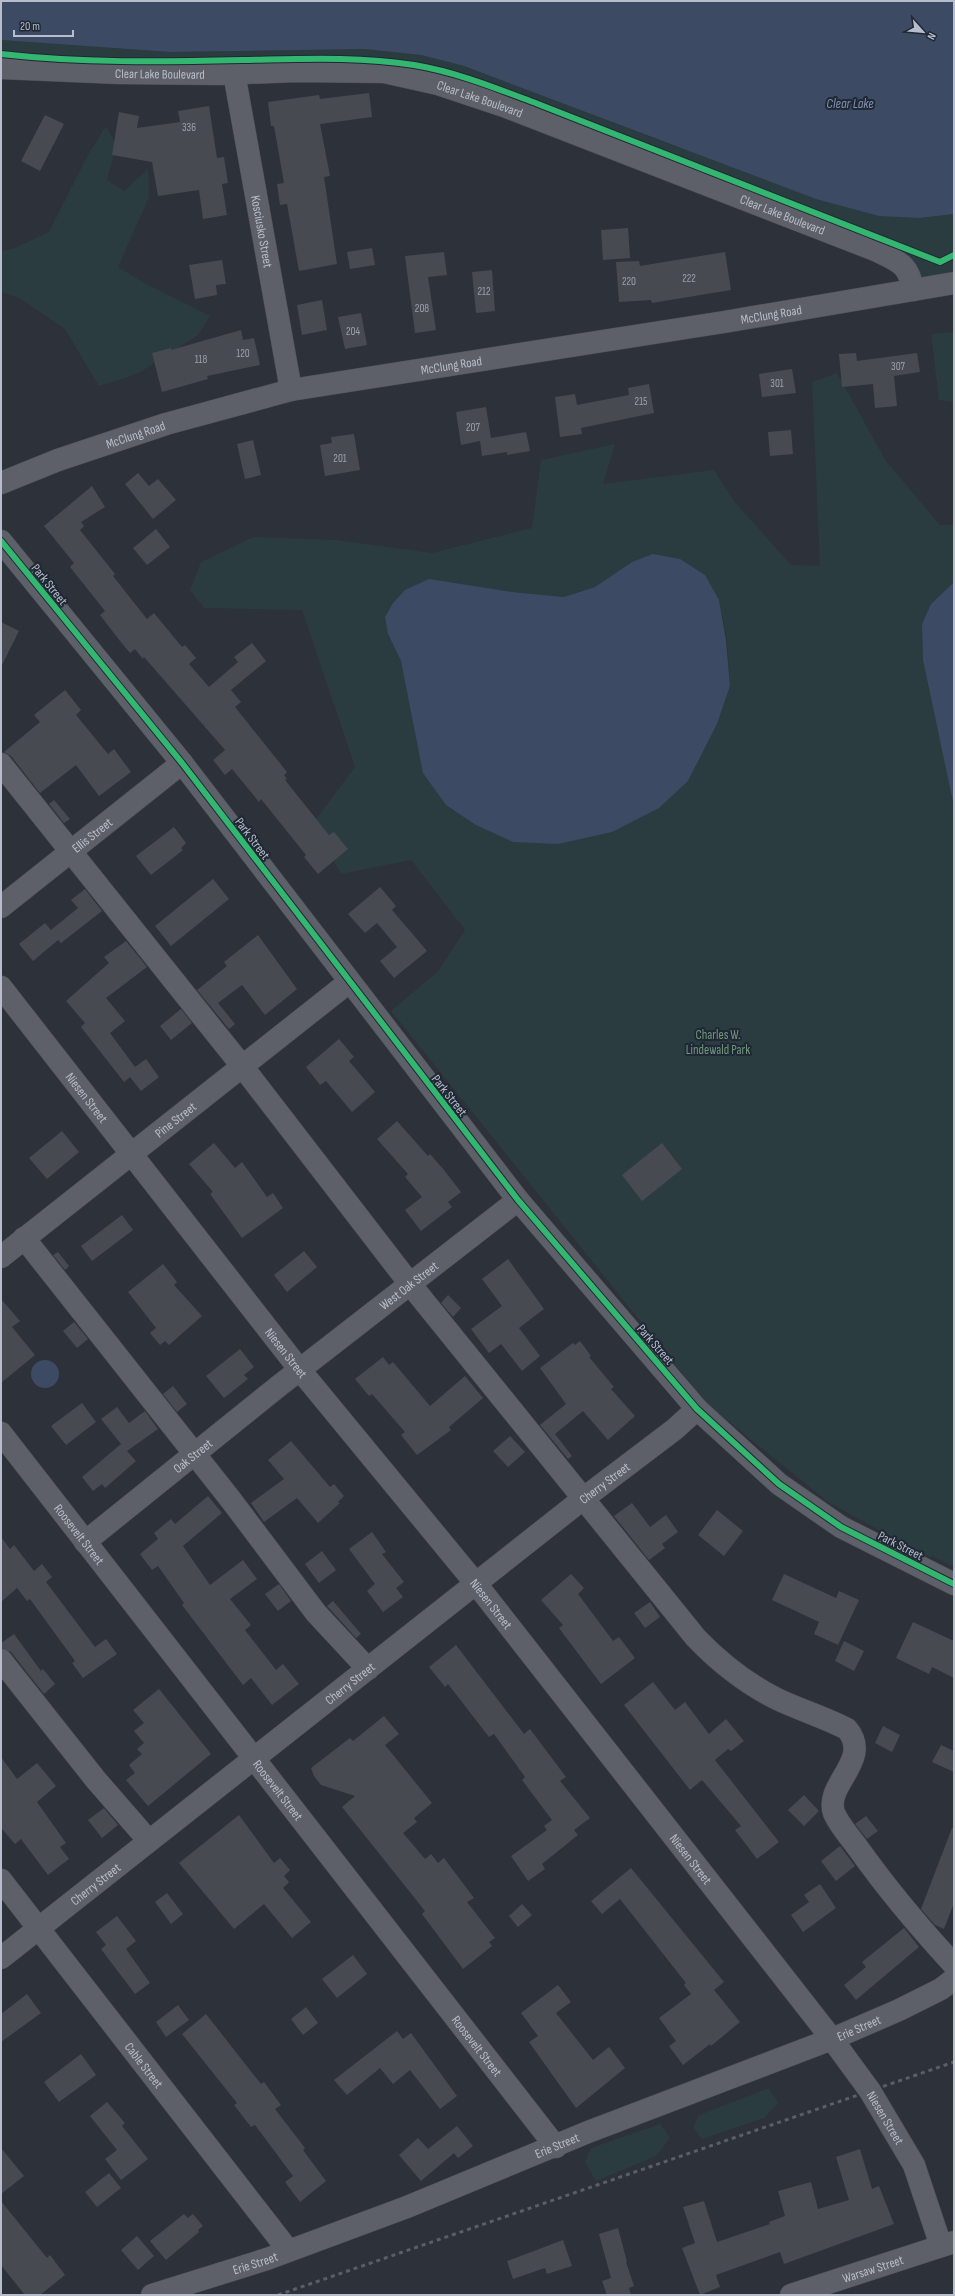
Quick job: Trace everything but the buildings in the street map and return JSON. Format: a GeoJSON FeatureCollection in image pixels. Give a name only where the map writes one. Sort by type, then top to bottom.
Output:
{"type":"FeatureCollection","features":[{"type":"Feature","properties":{"kind":"street","name":"Clear Lake Boulevard"},"geometry":{"type":"LineString","coordinates":[[1,68],[72,72],[384,72],[467,93],[875,250],[901,263],[906,268],[911,279],[913,290]]}},
{"type":"Feature","properties":{"kind":"street","name":"Kosciusko Street"},"geometry":{"type":"LineString","coordinates":[[234,73],[292,390]]}},
{"type":"Feature","properties":{"kind":"street","name":"McClung Road"},"geometry":{"type":"LineString","coordinates":[[1,483],[58,460],[166,424],[292,390],[724,322],[954,283]]}},
{"type":"Feature","properties":{"kind":"street","name":"Park Street"},"geometry":{"type":"LineString","coordinates":[[2,544],[182,763],[518,1200],[697,1409],[779,1484],[842,1527],[954,1584]]}},
{"type":"Feature","properties":{"kind":"street","name":"Ellis Street"},"geometry":{"type":"LineString","coordinates":[[1,907],[182,763]]}},
{"type":"Feature","properties":{"kind":"street"},"geometry":{"type":"LineString","coordinates":[[1,764],[242,1066],[410,1284],[696,1638],[719,1662],[738,1677],[777,1699],[830,1720],[847,1729],[854,1737],[856,1746],[835,1796],[834,1812],[866,1860],[954,1965]]}},
{"type":"Feature","properties":{"kind":"street","name":"Pine Street"},"geometry":{"type":"LineString","coordinates":[[1,1257],[130,1153],[349,982]]}},
{"type":"Feature","properties":{"kind":"street","name":"Niesen Street"},"geometry":{"type":"LineString","coordinates":[[1,987],[300,1370],[477,1585],[832,2039],[870,2091],[914,2165],[947,2244]]}},
{"type":"Feature","properties":{"kind":"street","name":"West Oak Street"},"geometry":{"type":"LineString","coordinates":[[300,1370],[518,1200]]}},
{"type":"Feature","properties":{"kind":"street"},"geometry":{"type":"LineString","coordinates":[[24,1238],[195,1454],[316,1613],[368,1670]]}},
{"type":"Feature","properties":{"kind":"street","name":"Oak Street"},"geometry":{"type":"LineString","coordinates":[[85,1542],[300,1370]]}},
{"type":"Feature","properties":{"kind":"street","name":"Cherry Street"},"geometry":{"type":"LineString","coordinates":[[1,1958],[477,1585],[584,1498],[675,1429],[697,1409]]}},
{"type":"Feature","properties":{"kind":"street","name":"Roosevelt Street"},"geometry":{"type":"LineString","coordinates":[[1,1433],[556,2146]]}},
{"type":"Feature","properties":{"kind":"street"},"geometry":{"type":"LineString","coordinates":[[1,1660],[96,1780],[149,1842]]}},
{"type":"Feature","properties":{"kind":"street","name":"Cable Street"},"geometry":{"type":"LineString","coordinates":[[1,1880],[288,2250]]}},
{"type":"Feature","properties":{"kind":"street","name":"Erie Street"},"geometry":{"type":"LineString","coordinates":[[152,2295],[288,2250],[407,2207],[588,2132],[832,2039],[899,2010],[954,1979]]}},
{"type":"Feature","properties":{"kind":"street","name":"Warsaw Street"},"geometry":{"type":"LineString","coordinates":[[791,2295],[947,2244]]}},
{"type":"Feature","properties":{"kind":"green space"},"geometry":{"type":"Polygon","coordinates":[[[1,40],[170,52],[364,49],[421,55],[464,66],[669,144],[920,218],[954,214],[954,273],[921,279],[492,96],[281,66],[1,60],[1,40]]]}},
{"type":"Feature","properties":{"kind":"green space"},"geometry":{"type":"Polygon","coordinates":[[[106,126],[116,145],[107,180],[124,191],[148,169],[149,197],[118,267],[146,284],[210,316],[198,335],[142,371],[99,386],[65,329],[21,299],[1,292],[1,251],[15,248],[49,232],[88,155],[106,126]]]}},
{"type":"Feature","properties":{"kind":"green space"},"geometry":{"type":"Polygon","coordinates":[[[954,332],[954,402],[939,400],[931,334],[954,332]]]}},
{"type":"Feature","properties":{"kind":"green space","name":"Charles W. Lindewald Park"},"geometry":{"type":"Polygon","coordinates":[[[837,373],[886,461],[940,525],[954,525],[954,582],[931,604],[922,624],[923,660],[954,807],[954,1567],[932,1556],[930,1558],[828,1502],[707,1404],[391,1011],[438,971],[465,930],[411,860],[341,874],[313,823],[355,767],[302,610],[204,608],[190,590],[201,562],[254,537],[336,540],[432,553],[532,528],[541,460],[615,444],[603,484],[714,470],[734,501],[791,565],[820,566],[812,382],[837,373]],[[632,562],[595,587],[564,597],[512,592],[388,634],[401,661],[410,702],[688,781],[717,724],[730,686],[727,640],[719,600],[632,562]]]}},
{"type":"Feature","properties":{"kind":"green space"},"geometry":{"type":"Polygon","coordinates":[[[769,2088],[778,2103],[764,2118],[702,2139],[693,2127],[699,2115],[769,2088]]]}},
{"type":"Feature","properties":{"kind":"green space"},"geometry":{"type":"Polygon","coordinates":[[[660,2124],[670,2138],[656,2156],[596,2181],[585,2162],[591,2148],[660,2124]]]}},
{"type":"Feature","properties":{"kind":"water","name":"Clear Lake"},"geometry":{"type":"Polygon","coordinates":[[[1,1],[954,1],[954,214],[920,218],[879,216],[816,199],[464,66],[421,55],[364,49],[170,52],[1,40],[1,1]]]}},
{"type":"Feature","properties":{"kind":"water"},"geometry":{"type":"Polygon","coordinates":[[[653,554],[680,559],[705,575],[719,600],[726,640],[730,686],[717,724],[688,781],[659,808],[612,832],[558,844],[513,842],[476,825],[446,805],[423,773],[401,661],[388,634],[385,617],[393,603],[405,590],[429,579],[512,592],[564,597],[595,587],[632,562],[653,554]]]}},
{"type":"Feature","properties":{"kind":"water"},"geometry":{"type":"Polygon","coordinates":[[[954,582],[954,807],[923,660],[922,624],[931,604],[954,582]]]}},
{"type":"Feature","properties":{"kind":"water"},"geometry":{"type":"Polygon","coordinates":[[[45,1360],[55,1364],[59,1374],[55,1384],[45,1388],[35,1384],[31,1374],[35,1364],[45,1360]]]}},
{"type":"Feature","properties":{"kind":"railway"},"geometry":{"type":"LineString","coordinates":[[278,2295],[954,2062]]}},
{"type":"Feature","properties":{"kind":"cycle path"},"geometry":{"type":"LineString","coordinates":[[1,54],[61,59],[122,61],[350,59],[393,62],[430,68],[477,82],[538,104],[940,262],[954,255]]}},
{"type":"Feature","properties":{"kind":"cycle path"},"geometry":{"type":"LineString","coordinates":[[1,541],[182,763],[518,1200],[697,1409],[779,1484],[841,1527],[954,1584]]}}]}
